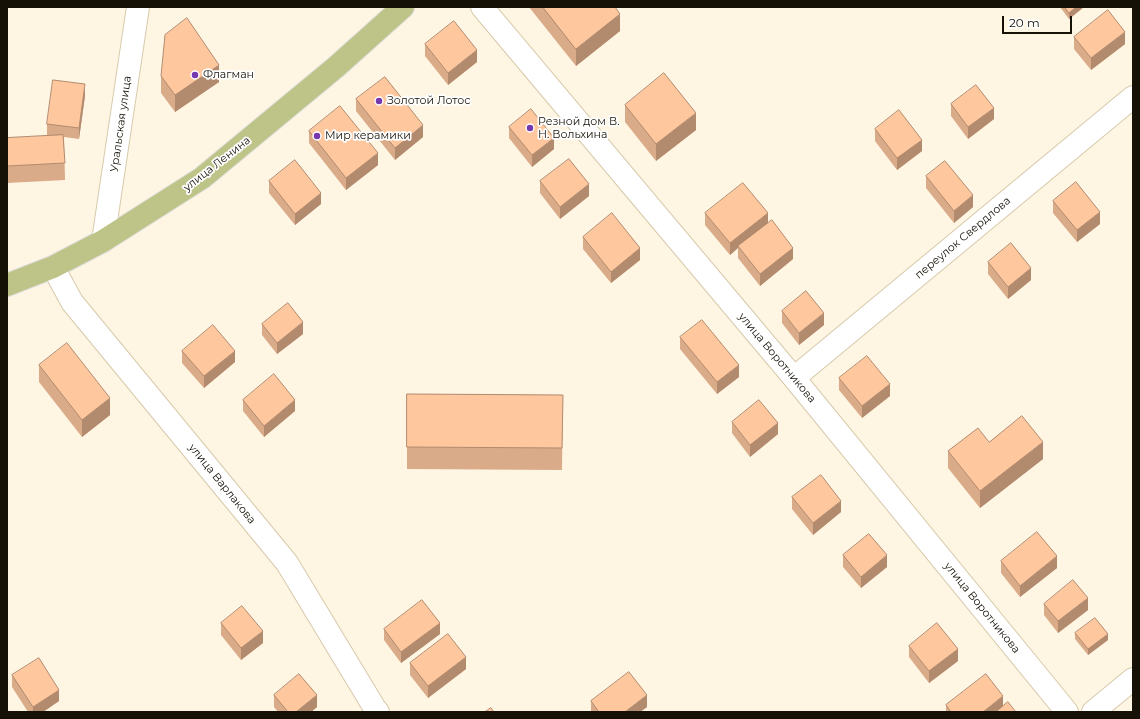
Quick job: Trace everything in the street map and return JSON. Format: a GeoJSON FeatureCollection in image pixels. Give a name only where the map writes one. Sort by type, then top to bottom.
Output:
{"type":"FeatureCollection","features":[{"type":"Feature","properties":{"kind":"main road","name":"улица Ленина"},"geometry":{"type":"LineString","coordinates":[[7,285],[53,267],[103,241],[202,178],[336,67],[403,7]]}},
{"type":"Feature","properties":{"kind":"street","name":"Уральская улица"},"geometry":{"type":"LineString","coordinates":[[103,241],[138,7]]}},
{"type":"Feature","properties":{"kind":"street","name":"улица Воротникова"},"geometry":{"type":"LineString","coordinates":[[482,7],[794,378],[1067,712]]}},
{"type":"Feature","properties":{"kind":"street","name":"переулок Свердлова"},"geometry":{"type":"LineString","coordinates":[[794,378],[1133,97]]}},
{"type":"Feature","properties":{"kind":"street","name":"улица Варлакова"},"geometry":{"type":"LineString","coordinates":[[53,267],[72,302],[287,563],[378,712]]}},
{"type":"Feature","properties":{"kind":"street"},"geometry":{"type":"LineString","coordinates":[[1093,712],[1133,679]]}},
{"type":"Feature","properties":{"kind":"building"},"geometry":{"type":"Polygon","coordinates":[[[543,7],[615,7],[620,14],[576,49],[543,7]]]}},
{"type":"Feature","properties":{"kind":"building"},"geometry":{"type":"Polygon","coordinates":[[[1065,7],[1076,7],[1069,13],[1065,7]]]}},
{"type":"Feature","properties":{"kind":"building"},"geometry":{"type":"Polygon","coordinates":[[[1108,10],[1125,32],[1091,58],[1074,37],[1108,10]]]}},
{"type":"Feature","properties":{"kind":"building"},"geometry":{"type":"Polygon","coordinates":[[[187,18],[219,65],[175,95],[161,76],[165,35],[187,18]]]}},
{"type":"Feature","properties":{"kind":"building"},"geometry":{"type":"Polygon","coordinates":[[[454,21],[477,50],[448,73],[425,44],[454,21]]]}},
{"type":"Feature","properties":{"kind":"building"},"geometry":{"type":"Polygon","coordinates":[[[664,73],[696,113],[656,144],[625,105],[664,73]]]}},
{"type":"Feature","properties":{"kind":"building"},"geometry":{"type":"Polygon","coordinates":[[[385,77],[423,125],[395,148],[356,99],[385,77]]]}},
{"type":"Feature","properties":{"kind":"building"},"geometry":{"type":"Polygon","coordinates":[[[53,80],[85,84],[79,128],[47,124],[53,80]]]}},
{"type":"Feature","properties":{"kind":"building"},"geometry":{"type":"Polygon","coordinates":[[[976,85],[994,108],[968,127],[951,104],[976,85]]]}},
{"type":"Feature","properties":{"kind":"building"},"geometry":{"type":"Polygon","coordinates":[[[340,106],[378,153],[346,178],[309,131],[340,106]]]}},
{"type":"Feature","properties":{"kind":"building"},"geometry":{"type":"Polygon","coordinates":[[[531,109],[554,138],[532,155],[509,127],[531,109]]]}},
{"type":"Feature","properties":{"kind":"building"},"geometry":{"type":"Polygon","coordinates":[[[899,110],[922,140],[897,158],[875,129],[899,110]]]}},
{"type":"Feature","properties":{"kind":"building"},"geometry":{"type":"Polygon","coordinates":[[[63,135],[65,163],[7,166],[7,138],[63,135]]]}},
{"type":"Feature","properties":{"kind":"building"},"geometry":{"type":"Polygon","coordinates":[[[569,159],[589,184],[560,207],[540,181],[569,159]]]}},
{"type":"Feature","properties":{"kind":"building"},"geometry":{"type":"Polygon","coordinates":[[[295,160],[321,193],[295,214],[269,181],[295,160]]]}},
{"type":"Feature","properties":{"kind":"building"},"geometry":{"type":"Polygon","coordinates":[[[945,161],[973,195],[954,211],[926,176],[945,161]]]}},
{"type":"Feature","properties":{"kind":"building"},"geometry":{"type":"Polygon","coordinates":[[[1076,182],[1100,212],[1077,230],[1053,201],[1076,182]]]}},
{"type":"Feature","properties":{"kind":"building"},"geometry":{"type":"Polygon","coordinates":[[[743,183],[768,213],[730,243],[705,213],[743,183]]]}},
{"type":"Feature","properties":{"kind":"building"},"geometry":{"type":"Polygon","coordinates":[[[612,213],[640,248],[611,272],[583,237],[612,213]]]}},
{"type":"Feature","properties":{"kind":"building"},"geometry":{"type":"Polygon","coordinates":[[[772,220],[793,248],[760,274],[738,246],[772,220]]]}},
{"type":"Feature","properties":{"kind":"building"},"geometry":{"type":"Polygon","coordinates":[[[1011,243],[1031,268],[1008,287],[988,262],[1011,243]]]}},
{"type":"Feature","properties":{"kind":"building"},"geometry":{"type":"Polygon","coordinates":[[[806,291],[824,313],[799,333],[782,311],[806,291]]]}},
{"type":"Feature","properties":{"kind":"building"},"geometry":{"type":"Polygon","coordinates":[[[288,303],[303,322],[277,343],[262,324],[288,303]]]}},
{"type":"Feature","properties":{"kind":"building"},"geometry":{"type":"Polygon","coordinates":[[[702,320],[739,365],[717,382],[680,337],[702,320]]]}},
{"type":"Feature","properties":{"kind":"building"},"geometry":{"type":"Polygon","coordinates":[[[213,325],[235,351],[204,376],[182,351],[213,325]]]}},
{"type":"Feature","properties":{"kind":"building"},"geometry":{"type":"Polygon","coordinates":[[[67,343],[110,398],[82,420],[39,365],[67,343]]]}},
{"type":"Feature","properties":{"kind":"building"},"geometry":{"type":"Polygon","coordinates":[[[867,356],[890,384],[862,406],[839,378],[867,356]]]}},
{"type":"Feature","properties":{"kind":"building"},"geometry":{"type":"Polygon","coordinates":[[[274,374],[295,400],[264,426],[243,400],[274,374]]]}},
{"type":"Feature","properties":{"kind":"building"},"geometry":{"type":"Polygon","coordinates":[[[407,394],[563,395],[562,448],[407,447],[407,394]]]}},
{"type":"Feature","properties":{"kind":"building"},"geometry":{"type":"Polygon","coordinates":[[[759,400],[778,423],[750,445],[732,422],[759,400]]]}},
{"type":"Feature","properties":{"kind":"building"},"geometry":{"type":"Polygon","coordinates":[[[1022,416],[1043,442],[980,491],[948,451],[978,428],[989,442],[1022,416]]]}},
{"type":"Feature","properties":{"kind":"building"},"geometry":{"type":"Polygon","coordinates":[[[821,475],[841,501],[813,523],[792,497],[821,475]]]}},
{"type":"Feature","properties":{"kind":"building"},"geometry":{"type":"Polygon","coordinates":[[[1037,532],[1057,556],[1020,586],[1001,561],[1037,532]]]}},
{"type":"Feature","properties":{"kind":"building"},"geometry":{"type":"Polygon","coordinates":[[[869,534],[887,555],[861,577],[843,555],[869,534]]]}},
{"type":"Feature","properties":{"kind":"building"},"geometry":{"type":"Polygon","coordinates":[[[1073,580],[1088,598],[1058,621],[1044,604],[1073,580]]]}},
{"type":"Feature","properties":{"kind":"building"},"geometry":{"type":"Polygon","coordinates":[[[422,600],[440,623],[401,652],[384,629],[422,600]]]}},
{"type":"Feature","properties":{"kind":"building"},"geometry":{"type":"Polygon","coordinates":[[[242,606],[263,631],[241,648],[221,623],[242,606]]]}},
{"type":"Feature","properties":{"kind":"building"},"geometry":{"type":"Polygon","coordinates":[[[1095,618],[1108,634],[1088,649],[1075,633],[1095,618]]]}},
{"type":"Feature","properties":{"kind":"building"},"geometry":{"type":"Polygon","coordinates":[[[937,623],[958,649],[929,671],[909,646],[937,623]]]}},
{"type":"Feature","properties":{"kind":"building"},"geometry":{"type":"Polygon","coordinates":[[[448,634],[466,657],[428,686],[410,663],[448,634]]]}},
{"type":"Feature","properties":{"kind":"building"},"geometry":{"type":"Polygon","coordinates":[[[39,658],[59,690],[33,707],[12,675],[39,658]]]}},
{"type":"Feature","properties":{"kind":"building"},"geometry":{"type":"Polygon","coordinates":[[[629,672],[647,695],[625,712],[599,712],[591,701],[629,672]]]}},
{"type":"Feature","properties":{"kind":"building"},"geometry":{"type":"Polygon","coordinates":[[[299,674],[317,695],[296,712],[288,712],[274,695],[299,674]]]}},
{"type":"Feature","properties":{"kind":"building"},"geometry":{"type":"Polygon","coordinates":[[[986,674],[1003,696],[983,712],[951,712],[946,705],[986,674]]]}},
{"type":"Feature","properties":{"kind":"building"},"geometry":{"type":"Polygon","coordinates":[[[1008,702],[1016,712],[996,712],[1008,702]]]}},
{"type":"Feature","properties":{"kind":"building"},"geometry":{"type":"Polygon","coordinates":[[[491,708],[494,712],[485,712],[491,708]]]}},
{"type":"Feature","properties":{"kind":"place","name":"Флагман"},"geometry":{"type":"Point","coordinates":[195,75]}},
{"type":"Feature","properties":{"kind":"place","name":"Золотой Лотос"},"geometry":{"type":"Point","coordinates":[379,101]}},
{"type":"Feature","properties":{"kind":"place","name":"Резной дом В. Н. Вольхина"},"geometry":{"type":"Point","coordinates":[530,128]}},
{"type":"Feature","properties":{"kind":"place","name":"Мир керамики"},"geometry":{"type":"Point","coordinates":[317,136]}}]}
